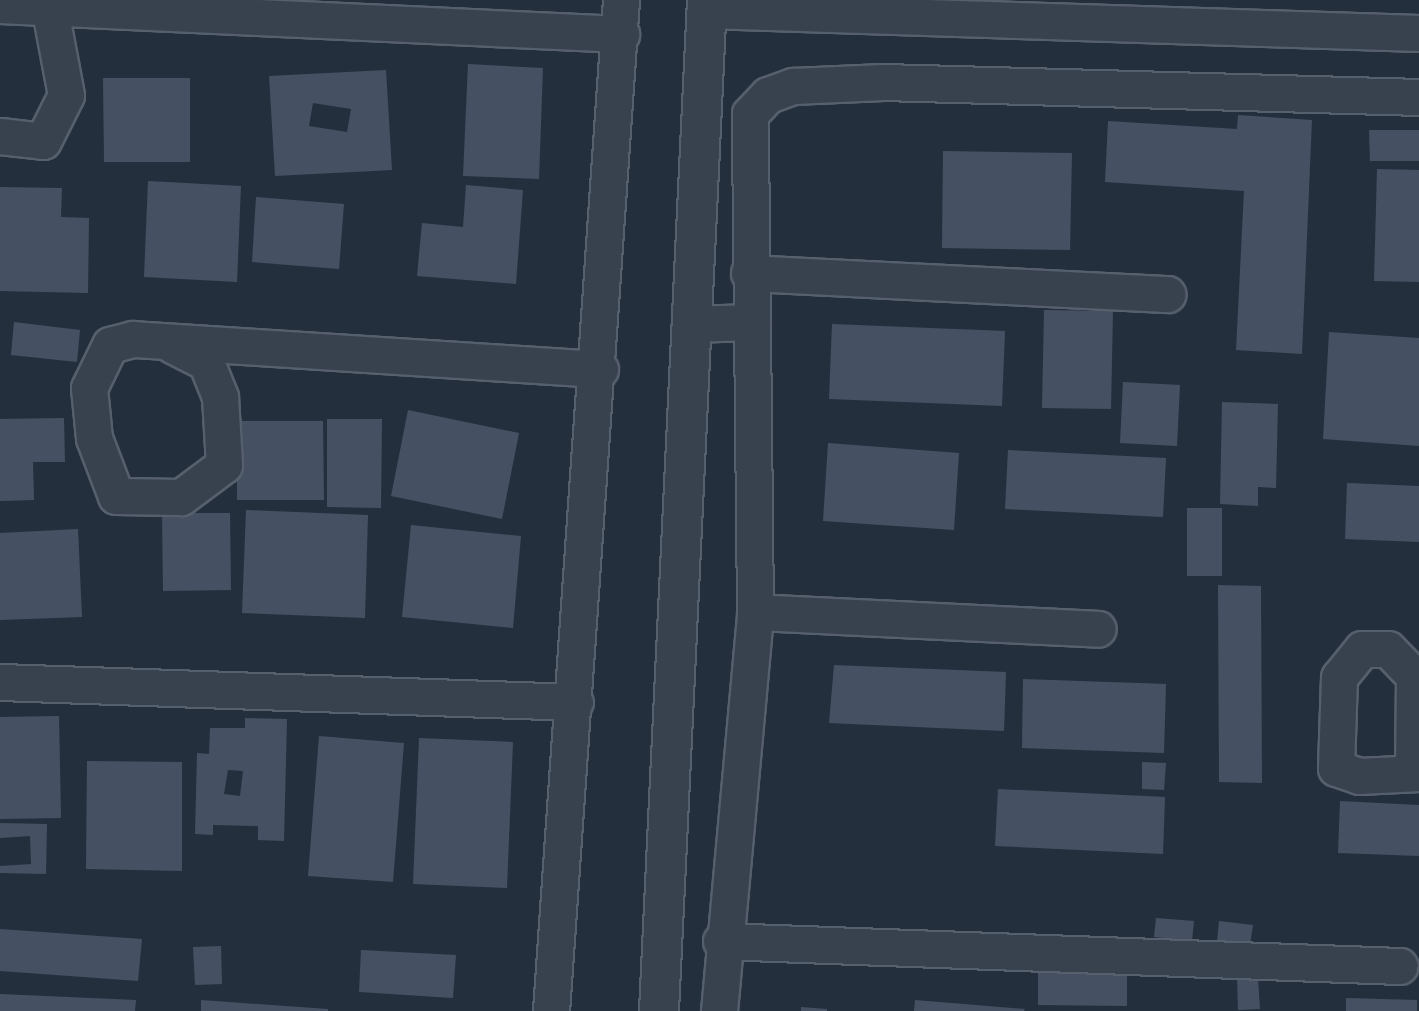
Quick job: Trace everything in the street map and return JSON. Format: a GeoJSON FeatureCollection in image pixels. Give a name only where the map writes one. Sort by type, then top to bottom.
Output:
{"type":"FeatureCollection","features":[{"type":"Feature","properties":{"kind":"street"},"geometry":{"type":"LineString","coordinates":[[551,1011],[600,369],[621,0]]}},
{"type":"Feature","properties":{"kind":"street"},"geometry":{"type":"LineString","coordinates":[[0,5],[50,10],[621,34]]}},
{"type":"Feature","properties":{"kind":"street"},"geometry":{"type":"LineString","coordinates":[[659,1011],[707,5],[1419,33]]}},
{"type":"Feature","properties":{"kind":"street"},"geometry":{"type":"LineString","coordinates":[[0,136],[43,141],[66,95],[50,10]]}},
{"type":"Feature","properties":{"kind":"street"},"geometry":{"type":"LineString","coordinates":[[719,1011],[721,941],[755,612],[752,321],[749,273],[750,114],[768,95],[793,86],[883,82],[1419,97]]}},
{"type":"Feature","properties":{"kind":"street"},"geometry":{"type":"LineString","coordinates":[[749,273],[1167,294]]}},
{"type":"Feature","properties":{"kind":"street"},"geometry":{"type":"LineString","coordinates":[[690,324],[752,321]]}},
{"type":"Feature","properties":{"kind":"street"},"geometry":{"type":"LineString","coordinates":[[172,345],[206,362],[220,397],[224,465],[181,497],[116,496],[94,438],[89,388],[110,345],[133,339],[172,345],[600,369]]}},
{"type":"Feature","properties":{"kind":"street"},"geometry":{"type":"LineString","coordinates":[[755,612],[1098,629]]}},
{"type":"Feature","properties":{"kind":"street"},"geometry":{"type":"LineString","coordinates":[[0,682],[575,702]]}},
{"type":"Feature","properties":{"kind":"street"},"geometry":{"type":"LineString","coordinates":[[721,941],[1400,965]]}},
{"type":"Feature","properties":{"kind":"building"},"geometry":{"type":"Polygon","coordinates":[[[468,64],[543,68],[539,179],[463,176],[468,64]]]}},
{"type":"Feature","properties":{"kind":"building"},"geometry":{"type":"Polygon","coordinates":[[[386,70],[392,170],[275,176],[269,76],[386,70]],[[313,103],[309,126],[347,132],[351,109],[313,103]]]}},
{"type":"Feature","properties":{"kind":"building"},"geometry":{"type":"Polygon","coordinates":[[[103,78],[190,78],[190,162],[104,162],[103,78]]]}},
{"type":"Feature","properties":{"kind":"building"},"geometry":{"type":"Polygon","coordinates":[[[1238,115],[1312,120],[1302,354],[1236,350],[1244,191],[1105,182],[1108,121],[1237,129],[1238,115]]]}},
{"type":"Feature","properties":{"kind":"building"},"geometry":{"type":"Polygon","coordinates":[[[1369,130],[1419,130],[1419,161],[1370,161],[1369,130]]]}},
{"type":"Feature","properties":{"kind":"building"},"geometry":{"type":"Polygon","coordinates":[[[943,151],[1072,153],[1070,250],[942,248],[943,151]]]}},
{"type":"Feature","properties":{"kind":"building"},"geometry":{"type":"Polygon","coordinates":[[[1377,169],[1419,170],[1419,282],[1374,281],[1377,169]]]}},
{"type":"Feature","properties":{"kind":"building"},"geometry":{"type":"Polygon","coordinates":[[[148,181],[241,186],[237,282],[144,277],[148,181]]]}},
{"type":"Feature","properties":{"kind":"building"},"geometry":{"type":"Polygon","coordinates":[[[466,185],[523,190],[516,284],[417,276],[422,223],[463,227],[466,185]]]}},
{"type":"Feature","properties":{"kind":"building"},"geometry":{"type":"Polygon","coordinates":[[[0,187],[62,188],[61,217],[89,218],[88,293],[0,291],[0,187]]]}},
{"type":"Feature","properties":{"kind":"building"},"geometry":{"type":"Polygon","coordinates":[[[256,197],[344,204],[339,269],[252,262],[256,197]]]}},
{"type":"Feature","properties":{"kind":"building"},"geometry":{"type":"Polygon","coordinates":[[[1044,310],[1113,311],[1111,409],[1042,408],[1044,310]]]}},
{"type":"Feature","properties":{"kind":"building"},"geometry":{"type":"Polygon","coordinates":[[[14,322],[80,330],[77,362],[11,355],[14,322]]]}},
{"type":"Feature","properties":{"kind":"building"},"geometry":{"type":"Polygon","coordinates":[[[832,324],[1005,331],[1002,406],[829,399],[832,324]]]}},
{"type":"Feature","properties":{"kind":"building"},"geometry":{"type":"Polygon","coordinates":[[[1329,332],[1419,338],[1419,446],[1323,439],[1329,332]]]}},
{"type":"Feature","properties":{"kind":"building"},"geometry":{"type":"Polygon","coordinates":[[[1123,382],[1180,385],[1177,446],[1120,443],[1123,382]]]}},
{"type":"Feature","properties":{"kind":"building"},"geometry":{"type":"Polygon","coordinates":[[[1222,402],[1278,404],[1276,488],[1258,487],[1258,506],[1220,504],[1222,402]]]}},
{"type":"Feature","properties":{"kind":"building"},"geometry":{"type":"Polygon","coordinates":[[[408,410],[519,433],[502,519],[391,496],[408,410]]]}},
{"type":"Feature","properties":{"kind":"building"},"geometry":{"type":"Polygon","coordinates":[[[64,418],[65,462],[33,462],[34,500],[0,501],[0,419],[64,418]]]}},
{"type":"Feature","properties":{"kind":"building"},"geometry":{"type":"Polygon","coordinates":[[[327,419],[382,419],[381,508],[327,507],[327,419]]]}},
{"type":"Feature","properties":{"kind":"building"},"geometry":{"type":"Polygon","coordinates":[[[237,421],[323,421],[324,500],[237,500],[237,421]]]}},
{"type":"Feature","properties":{"kind":"building"},"geometry":{"type":"Polygon","coordinates":[[[828,443],[959,453],[954,530],[823,521],[828,443]]]}},
{"type":"Feature","properties":{"kind":"building"},"geometry":{"type":"Polygon","coordinates":[[[1008,450],[1166,458],[1163,517],[1005,509],[1008,450]]]}},
{"type":"Feature","properties":{"kind":"building"},"geometry":{"type":"Polygon","coordinates":[[[1347,483],[1419,486],[1419,542],[1345,539],[1347,483]]]}},
{"type":"Feature","properties":{"kind":"building"},"geometry":{"type":"Polygon","coordinates":[[[1187,508],[1222,508],[1222,576],[1187,576],[1187,508]]]}},
{"type":"Feature","properties":{"kind":"building"},"geometry":{"type":"Polygon","coordinates":[[[246,510],[368,515],[365,618],[242,613],[246,510]]]}},
{"type":"Feature","properties":{"kind":"building"},"geometry":{"type":"Polygon","coordinates":[[[162,513],[230,513],[231,590],[163,591],[162,513]]]}},
{"type":"Feature","properties":{"kind":"building"},"geometry":{"type":"Polygon","coordinates":[[[411,525],[521,536],[513,628],[402,617],[411,525]]]}},
{"type":"Feature","properties":{"kind":"building"},"geometry":{"type":"Polygon","coordinates":[[[78,529],[82,617],[0,620],[0,533],[78,529]]]}},
{"type":"Feature","properties":{"kind":"building"},"geometry":{"type":"Polygon","coordinates":[[[1218,585],[1261,586],[1262,783],[1219,782],[1218,585]]]}},
{"type":"Feature","properties":{"kind":"building"},"geometry":{"type":"Polygon","coordinates":[[[834,665],[1006,672],[1004,731],[829,723],[834,665]]]}},
{"type":"Feature","properties":{"kind":"building"},"geometry":{"type":"Polygon","coordinates":[[[1023,679],[1166,684],[1164,753],[1022,748],[1023,679]]]}},
{"type":"Feature","properties":{"kind":"building"},"geometry":{"type":"Polygon","coordinates":[[[59,716],[61,818],[0,819],[0,717],[59,716]]]}},
{"type":"Feature","properties":{"kind":"building"},"geometry":{"type":"Polygon","coordinates":[[[245,718],[287,719],[284,841],[258,840],[258,826],[213,825],[213,835],[195,834],[197,753],[209,754],[210,728],[245,728],[245,718]],[[228,770],[224,794],[240,796],[243,771],[228,770]]]}},
{"type":"Feature","properties":{"kind":"building"},"geometry":{"type":"Polygon","coordinates":[[[319,736],[404,743],[393,882],[308,876],[319,736]]]}},
{"type":"Feature","properties":{"kind":"building"},"geometry":{"type":"Polygon","coordinates":[[[419,738],[513,742],[507,888],[413,884],[419,738]]]}},
{"type":"Feature","properties":{"kind":"building"},"geometry":{"type":"Polygon","coordinates":[[[87,761],[182,762],[182,871],[86,869],[87,761]]]}},
{"type":"Feature","properties":{"kind":"building"},"geometry":{"type":"Polygon","coordinates":[[[1142,762],[1166,763],[1164,790],[1142,789],[1142,762]]]}},
{"type":"Feature","properties":{"kind":"building"},"geometry":{"type":"Polygon","coordinates":[[[998,789],[1165,797],[1163,854],[995,846],[998,789]]]}},
{"type":"Feature","properties":{"kind":"building"},"geometry":{"type":"Polygon","coordinates":[[[1340,801],[1419,805],[1419,856],[1338,853],[1340,801]]]}},
{"type":"Feature","properties":{"kind":"building"},"geometry":{"type":"Polygon","coordinates":[[[0,823],[47,824],[46,874],[0,873],[0,866],[31,864],[30,836],[0,838],[0,823]]]}},
{"type":"Feature","properties":{"kind":"building"},"geometry":{"type":"Polygon","coordinates":[[[1156,918],[1194,921],[1192,941],[1154,937],[1156,918]]]}},
{"type":"Feature","properties":{"kind":"building"},"geometry":{"type":"Polygon","coordinates":[[[1219,921],[1253,925],[1250,945],[1217,941],[1219,921]]]}},
{"type":"Feature","properties":{"kind":"building"},"geometry":{"type":"Polygon","coordinates":[[[0,929],[142,939],[138,981],[0,971],[0,929]]]}},
{"type":"Feature","properties":{"kind":"building"},"geometry":{"type":"Polygon","coordinates":[[[221,946],[222,984],[195,985],[193,947],[221,946]]]}},
{"type":"Feature","properties":{"kind":"building"},"geometry":{"type":"Polygon","coordinates":[[[361,950],[456,955],[453,998],[359,992],[361,950]]]}},
{"type":"Feature","properties":{"kind":"building"},"geometry":{"type":"Polygon","coordinates":[[[1038,970],[1127,971],[1127,1006],[1038,1005],[1038,970]]]}},
{"type":"Feature","properties":{"kind":"building"},"geometry":{"type":"Polygon","coordinates":[[[1237,979],[1258,979],[1260,1009],[1238,1010],[1237,979]]]}},
{"type":"Feature","properties":{"kind":"building"},"geometry":{"type":"Polygon","coordinates":[[[0,994],[136,1000],[135,1011],[0,1011],[0,994]]]}},
{"type":"Feature","properties":{"kind":"building"},"geometry":{"type":"Polygon","coordinates":[[[1346,998],[1417,1000],[1417,1011],[1346,1011],[1346,998]]]}},
{"type":"Feature","properties":{"kind":"building"},"geometry":{"type":"Polygon","coordinates":[[[201,1000],[328,1009],[328,1011],[201,1011],[201,1000]]]}},
{"type":"Feature","properties":{"kind":"building"},"geometry":{"type":"Polygon","coordinates":[[[915,1000],[1025,1009],[914,1011],[915,1000]]]}},
{"type":"Feature","properties":{"kind":"building"},"geometry":{"type":"Polygon","coordinates":[[[801,1007],[827,1009],[827,1011],[801,1011],[801,1007]]]}}]}
